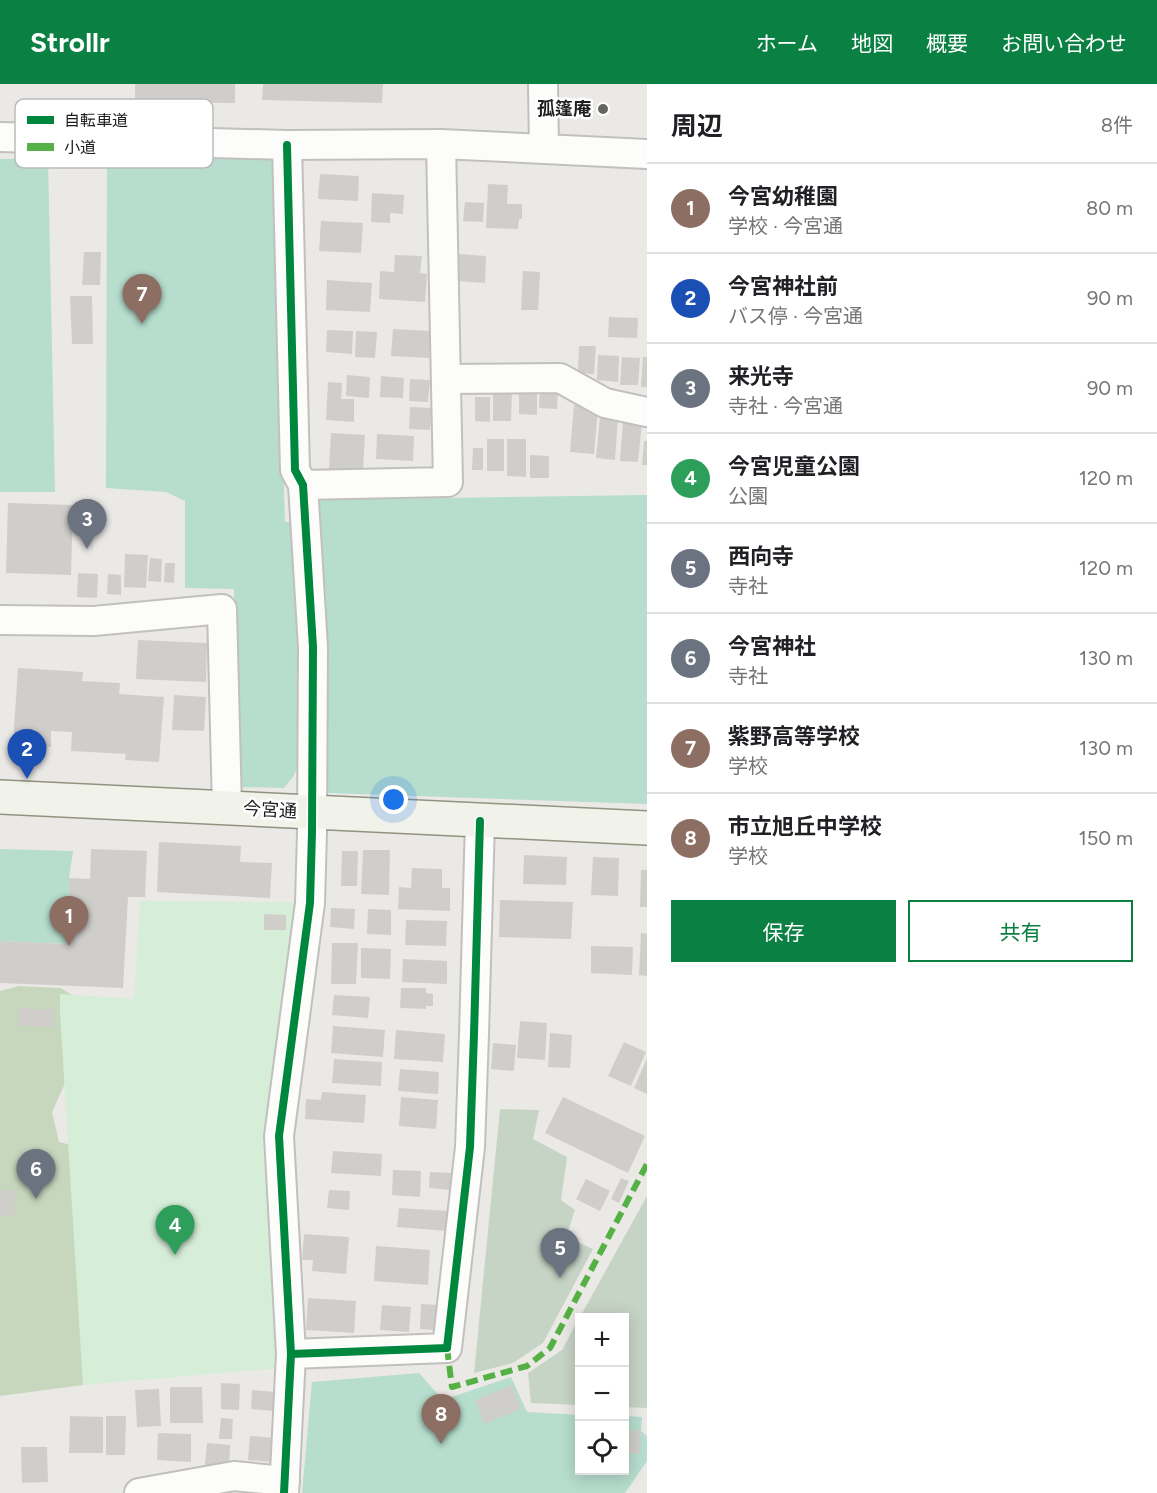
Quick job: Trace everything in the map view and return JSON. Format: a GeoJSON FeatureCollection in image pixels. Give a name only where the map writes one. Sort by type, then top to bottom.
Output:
{"type":"FeatureCollection","features":[{"type":"Feature","properties":{"kind":"street"},"geometry":{"type":"LineString","coordinates":[[543,84],[544,149]]}},
{"type":"Feature","properties":{"kind":"street"},"geometry":{"type":"LineString","coordinates":[[0,137],[15,137]]}},
{"type":"Feature","properties":{"kind":"street"},"geometry":{"type":"LineString","coordinates":[[213,143],[441,144],[647,154]]}},
{"type":"Feature","properties":{"kind":"street"},"geometry":{"type":"LineString","coordinates":[[303,485],[448,482],[441,144]]}},
{"type":"Feature","properties":{"kind":"street"},"geometry":{"type":"LineString","coordinates":[[140,1493],[234,1476],[284,1487],[291,1354],[279,1136],[310,903],[313,647],[303,485],[295,470],[287,145]]}},
{"type":"Feature","properties":{"kind":"street"},"geometry":{"type":"LineString","coordinates":[[446,380],[560,378],[605,403],[647,412]]}},
{"type":"Feature","properties":{"kind":"street"},"geometry":{"type":"LineString","coordinates":[[0,620],[94,621],[222,609],[227,808]]}},
{"type":"Feature","properties":{"kind":"street","name":"今宮通"},"geometry":{"type":"LineString","coordinates":[[0,797],[647,828]]}},
{"type":"Feature","properties":{"kind":"street"},"geometry":{"type":"LineString","coordinates":[[291,1354],[447,1348],[470,1146],[480,821]]}},
{"type":"Feature","properties":{"kind":"green space"},"geometry":{"type":"Polygon","coordinates":[[[213,155],[274,157],[285,522],[301,522],[302,758],[293,777],[284,788],[238,787],[234,589],[185,588],[185,501],[166,492],[106,488],[107,168],[213,168],[213,155]]]}},
{"type":"Feature","properties":{"kind":"green space"},"geometry":{"type":"Polygon","coordinates":[[[0,159],[15,159],[15,168],[48,168],[55,492],[0,492],[0,159]]]}},
{"type":"Feature","properties":{"kind":"green space"},"geometry":{"type":"Polygon","coordinates":[[[647,495],[647,804],[328,793],[313,500],[647,495]]]}},
{"type":"Feature","properties":{"kind":"green space"},"geometry":{"type":"Polygon","coordinates":[[[0,849],[73,851],[69,878],[67,944],[0,941],[0,849]]]}},
{"type":"Feature","properties":{"kind":"green space"},"geometry":{"type":"Polygon","coordinates":[[[140,901],[296,902],[280,1368],[83,1385],[60,994],[134,999],[140,901]]]}},
{"type":"Feature","properties":{"kind":"green space"},"geometry":{"type":"Polygon","coordinates":[[[19,986],[61,988],[88,1006],[68,1077],[52,1112],[59,1142],[95,1151],[113,1367],[83,1385],[0,1396],[0,991],[19,986]]]}},
{"type":"Feature","properties":{"kind":"green space"},"geometry":{"type":"Polygon","coordinates":[[[500,1109],[539,1110],[533,1139],[567,1157],[561,1200],[575,1210],[566,1237],[593,1249],[543,1343],[513,1363],[474,1373],[500,1109]]]}},
{"type":"Feature","properties":{"kind":"green space"},"geometry":{"type":"Polygon","coordinates":[[[647,1196],[647,1408],[629,1407],[629,1313],[582,1313],[647,1196]]]}},
{"type":"Feature","properties":{"kind":"green space"},"geometry":{"type":"Polygon","coordinates":[[[575,1326],[575,1405],[531,1403],[528,1373],[562,1350],[575,1326]]]}},
{"type":"Feature","properties":{"kind":"green space"},"geometry":{"type":"Polygon","coordinates":[[[419,1373],[443,1400],[511,1377],[527,1412],[575,1415],[575,1475],[629,1475],[629,1416],[642,1417],[641,1431],[647,1436],[647,1461],[625,1493],[302,1493],[312,1382],[419,1373]]]}},
{"type":"Feature","properties":{"kind":"building"},"geometry":{"type":"Polygon","coordinates":[[[135,84],[235,84],[235,103],[213,103],[213,99],[135,99],[135,84]]]}},
{"type":"Feature","properties":{"kind":"building"},"geometry":{"type":"Polygon","coordinates":[[[263,84],[383,84],[382,103],[262,100],[263,84]]]}},
{"type":"Feature","properties":{"kind":"building"},"geometry":{"type":"Polygon","coordinates":[[[320,174],[359,176],[358,201],[318,199],[320,174]]]}},
{"type":"Feature","properties":{"kind":"building"},"geometry":{"type":"Polygon","coordinates":[[[488,184],[508,185],[507,204],[522,204],[522,219],[519,219],[518,229],[486,228],[488,184]]]}},
{"type":"Feature","properties":{"kind":"building"},"geometry":{"type":"Polygon","coordinates":[[[372,193],[404,195],[403,214],[390,213],[390,223],[371,222],[372,193]]]}},
{"type":"Feature","properties":{"kind":"building"},"geometry":{"type":"Polygon","coordinates":[[[465,202],[484,203],[483,222],[463,221],[465,202]]]}},
{"type":"Feature","properties":{"kind":"building"},"geometry":{"type":"Polygon","coordinates":[[[321,221],[363,223],[361,253],[319,251],[321,221]]]}},
{"type":"Feature","properties":{"kind":"building"},"geometry":{"type":"Polygon","coordinates":[[[84,252],[101,252],[100,285],[82,285],[84,252]]]}},
{"type":"Feature","properties":{"kind":"building"},"geometry":{"type":"Polygon","coordinates":[[[459,254],[486,256],[485,283],[457,281],[459,254]]]}},
{"type":"Feature","properties":{"kind":"building"},"geometry":{"type":"Polygon","coordinates":[[[395,255],[422,256],[420,273],[427,274],[425,302],[379,299],[380,271],[394,272],[395,255]]]}},
{"type":"Feature","properties":{"kind":"building"},"geometry":{"type":"Polygon","coordinates":[[[523,271],[540,272],[538,310],[521,310],[523,271]]]}},
{"type":"Feature","properties":{"kind":"building"},"geometry":{"type":"Polygon","coordinates":[[[327,280],[372,283],[370,312],[326,310],[327,280]]]}},
{"type":"Feature","properties":{"kind":"building"},"geometry":{"type":"Polygon","coordinates":[[[70,296],[92,296],[93,344],[72,344],[70,296]]]}},
{"type":"Feature","properties":{"kind":"building"},"geometry":{"type":"Polygon","coordinates":[[[609,317],[638,318],[637,338],[608,337],[609,317]]]}},
{"type":"Feature","properties":{"kind":"building"},"geometry":{"type":"Polygon","coordinates":[[[393,329],[431,331],[429,358],[391,356],[393,329]]]}},
{"type":"Feature","properties":{"kind":"building"},"geometry":{"type":"Polygon","coordinates":[[[327,330],[353,331],[352,354],[326,352],[327,330]]]}},
{"type":"Feature","properties":{"kind":"building"},"geometry":{"type":"Polygon","coordinates":[[[356,331],[377,332],[375,358],[355,357],[356,331]]]}},
{"type":"Feature","properties":{"kind":"building"},"geometry":{"type":"Polygon","coordinates":[[[579,346],[596,346],[594,374],[578,373],[579,346]]]}},
{"type":"Feature","properties":{"kind":"building"},"geometry":{"type":"Polygon","coordinates":[[[598,355],[619,356],[618,382],[597,380],[598,355]]]}},
{"type":"Feature","properties":{"kind":"building"},"geometry":{"type":"Polygon","coordinates":[[[622,357],[640,358],[638,385],[620,385],[622,357]]]}},
{"type":"Feature","properties":{"kind":"building"},"geometry":{"type":"Polygon","coordinates":[[[643,357],[647,357],[647,387],[641,387],[643,357]]]}},
{"type":"Feature","properties":{"kind":"building"},"geometry":{"type":"Polygon","coordinates":[[[347,375],[370,377],[369,398],[346,396],[347,375]]]}},
{"type":"Feature","properties":{"kind":"building"},"geometry":{"type":"Polygon","coordinates":[[[381,376],[404,378],[403,398],[380,397],[381,376]]]}},
{"type":"Feature","properties":{"kind":"building"},"geometry":{"type":"Polygon","coordinates":[[[410,379],[430,380],[428,402],[409,401],[410,379]]]}},
{"type":"Feature","properties":{"kind":"building"},"geometry":{"type":"Polygon","coordinates":[[[328,382],[342,383],[341,399],[354,399],[354,422],[326,420],[328,382]]]}},
{"type":"Feature","properties":{"kind":"building"},"geometry":{"type":"Polygon","coordinates":[[[540,386],[558,386],[557,409],[539,408],[540,386]]]}},
{"type":"Feature","properties":{"kind":"building"},"geometry":{"type":"Polygon","coordinates":[[[519,387],[537,387],[537,415],[519,414],[519,387]]]}},
{"type":"Feature","properties":{"kind":"building"},"geometry":{"type":"Polygon","coordinates":[[[493,390],[512,391],[511,421],[493,421],[493,390]]]}},
{"type":"Feature","properties":{"kind":"building"},"geometry":{"type":"Polygon","coordinates":[[[475,397],[490,397],[490,422],[475,421],[475,397]]]}},
{"type":"Feature","properties":{"kind":"building"},"geometry":{"type":"Polygon","coordinates":[[[574,405],[598,408],[594,454],[570,452],[574,405]]]}},
{"type":"Feature","properties":{"kind":"building"},"geometry":{"type":"Polygon","coordinates":[[[410,407],[432,408],[430,430],[409,429],[410,407]]]}},
{"type":"Feature","properties":{"kind":"building"},"geometry":{"type":"Polygon","coordinates":[[[600,417],[618,418],[615,460],[596,458],[600,417]]]}},
{"type":"Feature","properties":{"kind":"building"},"geometry":{"type":"Polygon","coordinates":[[[623,421],[642,422],[638,462],[620,461],[623,421]]]}},
{"type":"Feature","properties":{"kind":"building"},"geometry":{"type":"Polygon","coordinates":[[[331,433],[365,435],[363,470],[329,469],[331,433]]]}},
{"type":"Feature","properties":{"kind":"building"},"geometry":{"type":"Polygon","coordinates":[[[377,434],[414,436],[413,461],[376,459],[377,434]]]}},
{"type":"Feature","properties":{"kind":"building"},"geometry":{"type":"Polygon","coordinates":[[[487,439],[504,439],[504,471],[487,471],[487,439]]]}},
{"type":"Feature","properties":{"kind":"building"},"geometry":{"type":"Polygon","coordinates":[[[507,439],[526,439],[526,477],[507,476],[507,439]]]}},
{"type":"Feature","properties":{"kind":"building"},"geometry":{"type":"Polygon","coordinates":[[[644,441],[647,441],[647,465],[642,465],[644,441]]]}},
{"type":"Feature","properties":{"kind":"building"},"geometry":{"type":"Polygon","coordinates":[[[473,448],[483,448],[483,470],[472,470],[473,448]]]}},
{"type":"Feature","properties":{"kind":"building"},"geometry":{"type":"Polygon","coordinates":[[[530,455],[549,456],[549,478],[530,478],[530,455]]]}},
{"type":"Feature","properties":{"kind":"building"},"geometry":{"type":"Polygon","coordinates":[[[8,503],[73,505],[71,575],[6,573],[8,503]]]}},
{"type":"Feature","properties":{"kind":"building"},"geometry":{"type":"Polygon","coordinates":[[[125,554],[148,555],[146,588],[124,587],[125,554]]]}},
{"type":"Feature","properties":{"kind":"building"},"geometry":{"type":"Polygon","coordinates":[[[150,558],[162,559],[161,582],[148,581],[150,558]]]}},
{"type":"Feature","properties":{"kind":"building"},"geometry":{"type":"Polygon","coordinates":[[[165,563],[175,563],[174,583],[164,582],[165,563]]]}},
{"type":"Feature","properties":{"kind":"building"},"geometry":{"type":"Polygon","coordinates":[[[78,573],[98,574],[97,598],[77,597],[78,573]]]}},
{"type":"Feature","properties":{"kind":"building"},"geometry":{"type":"Polygon","coordinates":[[[108,574],[121,575],[121,595],[107,594],[108,574]]]}},
{"type":"Feature","properties":{"kind":"building"},"geometry":{"type":"Polygon","coordinates":[[[138,640],[207,643],[206,682],[136,679],[138,640]]]}},
{"type":"Feature","properties":{"kind":"building"},"geometry":{"type":"Polygon","coordinates":[[[18,668],[83,672],[82,681],[120,683],[119,694],[164,697],[159,762],[125,760],[126,754],[71,751],[72,732],[51,731],[51,747],[13,744],[18,668]]]}},
{"type":"Feature","properties":{"kind":"building"},"geometry":{"type":"Polygon","coordinates":[[[174,695],[206,697],[204,731],[172,730],[174,695]]]}},
{"type":"Feature","properties":{"kind":"building"},"geometry":{"type":"Polygon","coordinates":[[[159,842],[241,846],[240,862],[272,863],[270,898],[157,892],[159,842]]]}},
{"type":"Feature","properties":{"kind":"building"},"geometry":{"type":"Polygon","coordinates":[[[91,849],[147,851],[145,897],[128,897],[123,988],[0,983],[0,941],[67,944],[69,878],[90,879],[91,849]]]}},
{"type":"Feature","properties":{"kind":"building"},"geometry":{"type":"Polygon","coordinates":[[[363,850],[390,850],[389,895],[361,894],[363,850]]]}},
{"type":"Feature","properties":{"kind":"building"},"geometry":{"type":"Polygon","coordinates":[[[342,851],[358,851],[357,886],[341,886],[342,851]]]}},
{"type":"Feature","properties":{"kind":"building"},"geometry":{"type":"Polygon","coordinates":[[[524,855],[567,857],[566,885],[523,884],[524,855]]]}},
{"type":"Feature","properties":{"kind":"building"},"geometry":{"type":"Polygon","coordinates":[[[593,857],[619,858],[618,896],[591,895],[593,857]]]}},
{"type":"Feature","properties":{"kind":"building"},"geometry":{"type":"Polygon","coordinates":[[[412,868],[442,869],[442,888],[450,888],[450,911],[398,909],[399,887],[411,888],[412,868]]]}},
{"type":"Feature","properties":{"kind":"building"},"geometry":{"type":"Polygon","coordinates":[[[641,870],[647,870],[647,907],[640,907],[641,870]]]}},
{"type":"Feature","properties":{"kind":"building"},"geometry":{"type":"Polygon","coordinates":[[[500,900],[573,902],[571,939],[499,937],[500,900]]]}},
{"type":"Feature","properties":{"kind":"building"},"geometry":{"type":"Polygon","coordinates":[[[331,908],[355,909],[354,929],[330,927],[331,908]]]}},
{"type":"Feature","properties":{"kind":"building"},"geometry":{"type":"Polygon","coordinates":[[[368,909],[391,910],[391,935],[367,934],[368,909]]]}},
{"type":"Feature","properties":{"kind":"building"},"geometry":{"type":"Polygon","coordinates":[[[264,914],[286,915],[286,930],[264,930],[264,914]]]}},
{"type":"Feature","properties":{"kind":"building"},"geometry":{"type":"Polygon","coordinates":[[[406,920],[447,921],[446,946],[405,945],[406,920]]]}},
{"type":"Feature","properties":{"kind":"building"},"geometry":{"type":"Polygon","coordinates":[[[641,933],[647,934],[647,976],[639,975],[641,933]]]}},
{"type":"Feature","properties":{"kind":"building"},"geometry":{"type":"Polygon","coordinates":[[[332,943],[358,943],[356,984],[331,984],[332,943]]]}},
{"type":"Feature","properties":{"kind":"building"},"geometry":{"type":"Polygon","coordinates":[[[591,946],[633,947],[632,975],[591,973],[591,946]]]}},
{"type":"Feature","properties":{"kind":"building"},"geometry":{"type":"Polygon","coordinates":[[[361,948],[391,949],[390,979],[361,978],[361,948]]]}},
{"type":"Feature","properties":{"kind":"building"},"geometry":{"type":"Polygon","coordinates":[[[403,959],[447,961],[447,984],[402,982],[403,959]]]}},
{"type":"Feature","properties":{"kind":"building"},"geometry":{"type":"Polygon","coordinates":[[[401,988],[426,988],[426,993],[433,994],[433,1006],[426,1006],[426,1009],[400,1008],[401,988]]]}},
{"type":"Feature","properties":{"kind":"building"},"geometry":{"type":"Polygon","coordinates":[[[334,995],[370,997],[368,1018],[332,1015],[334,995]]]}},
{"type":"Feature","properties":{"kind":"building"},"geometry":{"type":"Polygon","coordinates":[[[19,1008],[54,1010],[53,1027],[18,1026],[19,1008]]]}},
{"type":"Feature","properties":{"kind":"building"},"geometry":{"type":"Polygon","coordinates":[[[520,1021],[547,1023],[545,1060],[517,1058],[520,1021]]]}},
{"type":"Feature","properties":{"kind":"building"},"geometry":{"type":"Polygon","coordinates":[[[333,1026],[385,1030],[383,1057],[331,1053],[333,1026]]]}},
{"type":"Feature","properties":{"kind":"building"},"geometry":{"type":"Polygon","coordinates":[[[396,1030],[445,1034],[443,1062],[394,1059],[396,1030]]]}},
{"type":"Feature","properties":{"kind":"building"},"geometry":{"type":"Polygon","coordinates":[[[550,1033],[572,1035],[570,1068],[548,1067],[550,1033]]]}},
{"type":"Feature","properties":{"kind":"building"},"geometry":{"type":"Polygon","coordinates":[[[624,1042],[646,1052],[631,1086],[608,1076],[624,1042]]]}},
{"type":"Feature","properties":{"kind":"building"},"geometry":{"type":"Polygon","coordinates":[[[493,1043],[516,1045],[514,1071],[491,1069],[493,1043]]]}},
{"type":"Feature","properties":{"kind":"building"},"geometry":{"type":"Polygon","coordinates":[[[647,1058],[647,1094],[634,1088],[647,1058]]]}},
{"type":"Feature","properties":{"kind":"building"},"geometry":{"type":"Polygon","coordinates":[[[334,1059],[382,1062],[381,1086],[332,1083],[334,1059]]]}},
{"type":"Feature","properties":{"kind":"building"},"geometry":{"type":"Polygon","coordinates":[[[400,1069],[439,1072],[438,1094],[398,1091],[400,1069]]]}},
{"type":"Feature","properties":{"kind":"building"},"geometry":{"type":"Polygon","coordinates":[[[322,1092],[366,1095],[364,1123],[305,1119],[306,1099],[321,1100],[322,1092]]]}},
{"type":"Feature","properties":{"kind":"building"},"geometry":{"type":"Polygon","coordinates":[[[401,1097],[438,1100],[436,1129],[399,1126],[401,1097]]]}},
{"type":"Feature","properties":{"kind":"building"},"geometry":{"type":"Polygon","coordinates":[[[563,1097],[645,1136],[628,1173],[545,1133],[563,1097]]]}},
{"type":"Feature","properties":{"kind":"building"},"geometry":{"type":"Polygon","coordinates":[[[333,1151],[382,1154],[381,1176],[331,1173],[333,1151]]]}},
{"type":"Feature","properties":{"kind":"building"},"geometry":{"type":"Polygon","coordinates":[[[393,1170],[421,1171],[420,1197],[392,1195],[393,1170]]]}},
{"type":"Feature","properties":{"kind":"building"},"geometry":{"type":"Polygon","coordinates":[[[430,1172],[453,1173],[452,1190],[429,1188],[430,1172]]]}},
{"type":"Feature","properties":{"kind":"building"},"geometry":{"type":"Polygon","coordinates":[[[621,1178],[629,1181],[619,1203],[611,1199],[621,1178]]]}},
{"type":"Feature","properties":{"kind":"building"},"geometry":{"type":"Polygon","coordinates":[[[586,1179],[610,1191],[600,1211],[576,1199],[586,1179]]]}},
{"type":"Feature","properties":{"kind":"building"},"geometry":{"type":"Polygon","coordinates":[[[0,1190],[15,1191],[14,1216],[0,1215],[0,1190]]]}},
{"type":"Feature","properties":{"kind":"building"},"geometry":{"type":"Polygon","coordinates":[[[329,1190],[350,1191],[349,1210],[327,1208],[329,1190]]]}},
{"type":"Feature","properties":{"kind":"building"},"geometry":{"type":"Polygon","coordinates":[[[399,1208],[449,1211],[448,1231],[397,1227],[399,1208]]]}},
{"type":"Feature","properties":{"kind":"building"},"geometry":{"type":"Polygon","coordinates":[[[304,1234],[349,1237],[346,1274],[312,1271],[313,1260],[302,1260],[304,1234]]]}},
{"type":"Feature","properties":{"kind":"building"},"geometry":{"type":"Polygon","coordinates":[[[376,1246],[430,1250],[428,1285],[374,1281],[376,1246]]]}},
{"type":"Feature","properties":{"kind":"building"},"geometry":{"type":"Polygon","coordinates":[[[308,1298],[356,1301],[354,1333],[306,1330],[308,1298]]]}},
{"type":"Feature","properties":{"kind":"building"},"geometry":{"type":"Polygon","coordinates":[[[421,1304],[437,1305],[435,1330],[420,1329],[421,1304]]]}},
{"type":"Feature","properties":{"kind":"building"},"geometry":{"type":"Polygon","coordinates":[[[382,1305],[411,1307],[409,1332],[380,1330],[382,1305]]]}},
{"type":"Feature","properties":{"kind":"building"},"geometry":{"type":"Polygon","coordinates":[[[221,1383],[240,1384],[239,1410],[221,1409],[221,1383]]]}},
{"type":"Feature","properties":{"kind":"building"},"geometry":{"type":"Polygon","coordinates":[[[512,1385],[521,1409],[484,1424],[475,1400],[512,1385]]]}},
{"type":"Feature","properties":{"kind":"building"},"geometry":{"type":"Polygon","coordinates":[[[170,1387],[202,1387],[203,1423],[170,1423],[170,1387]]]}},
{"type":"Feature","properties":{"kind":"building"},"geometry":{"type":"Polygon","coordinates":[[[159,1389],[161,1426],[137,1427],[135,1390],[159,1389]]]}},
{"type":"Feature","properties":{"kind":"building"},"geometry":{"type":"Polygon","coordinates":[[[252,1390],[276,1392],[275,1411],[251,1409],[252,1390]]]}},
{"type":"Feature","properties":{"kind":"building"},"geometry":{"type":"Polygon","coordinates":[[[70,1416],[103,1417],[103,1453],[69,1453],[70,1416]]]}},
{"type":"Feature","properties":{"kind":"building"},"geometry":{"type":"Polygon","coordinates":[[[106,1416],[126,1416],[125,1455],[106,1455],[106,1416]]]}},
{"type":"Feature","properties":{"kind":"building"},"geometry":{"type":"Polygon","coordinates":[[[221,1418],[233,1419],[232,1439],[219,1439],[221,1418]]]}},
{"type":"Feature","properties":{"kind":"building"},"geometry":{"type":"Polygon","coordinates":[[[629,1430],[641,1431],[640,1454],[629,1453],[629,1430]]]}},
{"type":"Feature","properties":{"kind":"building"},"geometry":{"type":"Polygon","coordinates":[[[158,1433],[191,1434],[191,1462],[157,1460],[158,1433]]]}},
{"type":"Feature","properties":{"kind":"building"},"geometry":{"type":"Polygon","coordinates":[[[250,1436],[275,1438],[273,1462],[248,1460],[250,1436]]]}},
{"type":"Feature","properties":{"kind":"building"},"geometry":{"type":"Polygon","coordinates":[[[207,1443],[230,1445],[229,1467],[205,1465],[207,1443]]]}},
{"type":"Feature","properties":{"kind":"building"},"geometry":{"type":"Polygon","coordinates":[[[21,1447],[47,1447],[48,1482],[22,1483],[21,1447]]]}},
{"type":"Feature","properties":{"kind":"marked path"},"geometry":{"type":"LineString","coordinates":[[447,1348],[452,1387],[527,1366],[550,1348],[647,1164]]}},
{"type":"Feature","properties":{"kind":"cycle path"},"geometry":{"type":"LineString","coordinates":[[284,1493],[291,1354],[279,1136],[310,903],[313,647],[303,485],[295,470],[287,145]]}},
{"type":"Feature","properties":{"kind":"cycle path"},"geometry":{"type":"LineString","coordinates":[[291,1354],[447,1348],[470,1147],[480,821]]}},
{"type":"Feature","properties":{"kind":"place","name":"孤篷庵"},"geometry":{"type":"Point","coordinates":[603,109]}},
{"type":"Feature","properties":{"kind":"place","name":"紫野高等学校"},"geometry":{"type":"Point","coordinates":[142,324]}},
{"type":"Feature","properties":{"kind":"place","name":"来光寺"},"geometry":{"type":"Point","coordinates":[87,549]}},
{"type":"Feature","properties":{"kind":"place","name":"今宮神社前"},"geometry":{"type":"Point","coordinates":[27,779]}},
{"type":"Feature","properties":{"kind":"place","name":"今宮幼稚園"},"geometry":{"type":"Point","coordinates":[69,946]}},
{"type":"Feature","properties":{"kind":"place","name":"今宮神社"},"geometry":{"type":"Point","coordinates":[36,1199]}},
{"type":"Feature","properties":{"kind":"place","name":"今宮児童公園"},"geometry":{"type":"Point","coordinates":[175,1255]}},
{"type":"Feature","properties":{"kind":"place","name":"西向寺"},"geometry":{"type":"Point","coordinates":[560,1278]}},
{"type":"Feature","properties":{"kind":"place","name":"市立旭丘中学校"},"geometry":{"type":"Point","coordinates":[441,1444]}}]}
